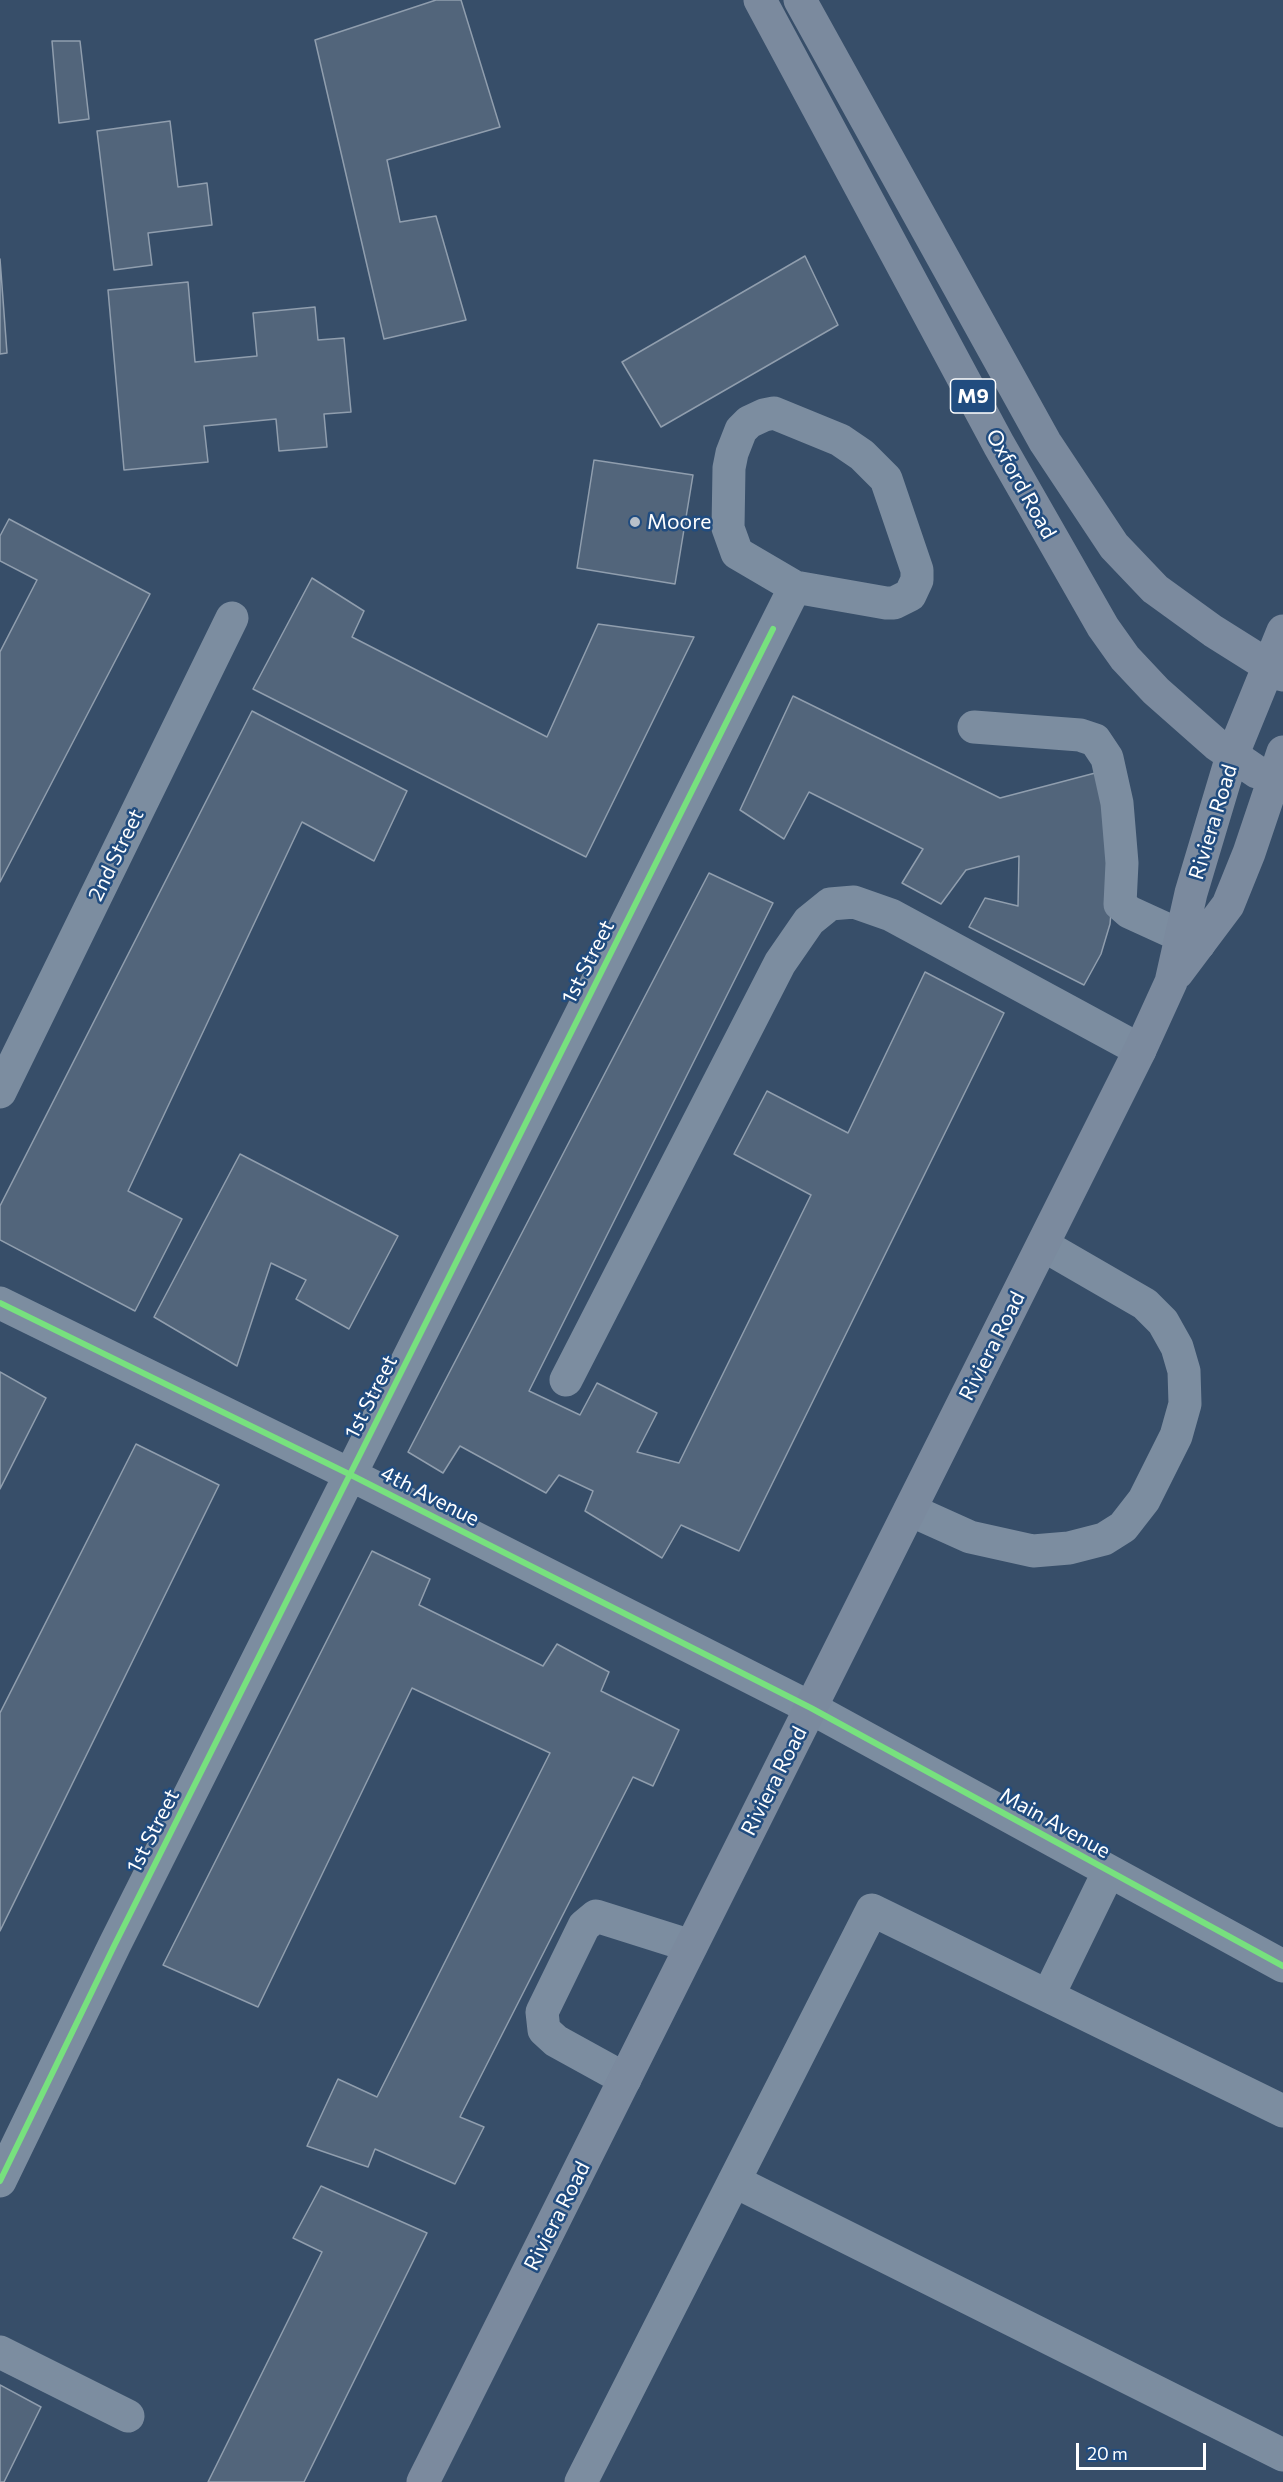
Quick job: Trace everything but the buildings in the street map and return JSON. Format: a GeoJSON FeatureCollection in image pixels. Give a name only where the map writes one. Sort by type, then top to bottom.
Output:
{"type":"FeatureCollection","features":[{"type":"Feature","properties":{"kind":"main road","name":"Oxford Road"},"geometry":{"type":"LineString","coordinates":[[760,0],[999,445],[1103,627],[1125,658],[1156,691],[1216,744],[1257,772],[1280,770]]}},
{"type":"Feature","properties":{"kind":"main road","name":"Oxford Road"},"geometry":{"type":"LineString","coordinates":[[800,0],[1045,442],[1114,546],[1155,589],[1213,631],[1275,670]]}},
{"type":"Feature","properties":{"kind":"main road","name":"Riviera Road"},"geometry":{"type":"LineString","coordinates":[[1190,940],[1191,893],[1232,756],[1275,670],[1283,631]]}},
{"type":"Feature","properties":{"kind":"main road","name":"Riviera Road"},"geometry":{"type":"LineString","coordinates":[[423,2482],[1140,1050],[1190,940],[1228,905],[1280,770]]}},
{"type":"Feature","properties":{"kind":"street"},"geometry":{"type":"LineString","coordinates":[[764,415],[781,415],[840,440],[862,455],[886,479],[917,570],[917,580],[910,595],[894,603],[795,587],[737,553],[728,528],[729,468],[736,441],[749,422],[764,415]]}},
{"type":"Feature","properties":{"kind":"street","name":"1st Street"},"geometry":{"type":"LineString","coordinates":[[0,2181],[115,1944],[795,587]]}},
{"type":"Feature","properties":{"kind":"street","name":"2nd Street"},"geometry":{"type":"LineString","coordinates":[[0,1092],[232,618]]}},
{"type":"Feature","properties":{"kind":"street"},"geometry":{"type":"LineString","coordinates":[[974,727],[1080,735],[1095,740],[1107,758],[1118,802],[1122,862],[1120,904],[1129,912],[1190,940]]}},
{"type":"Feature","properties":{"kind":"street"},"geometry":{"type":"LineString","coordinates":[[566,1380],[780,963],[808,921],[830,904],[854,902],[891,915],[1140,1050]]}},
{"type":"Feature","properties":{"kind":"street"},"geometry":{"type":"LineString","coordinates":[[910,1510],[970,1537],[1033,1551],[1069,1548],[1104,1539],[1123,1527],[1144,1500],[1176,1436],[1185,1404],[1184,1371],[1177,1347],[1163,1322],[1144,1304],[1043,1245]]}},
{"type":"Feature","properties":{"kind":"street","name":"4th Avenue"},"geometry":{"type":"LineString","coordinates":[[0,1303],[351,1475],[811,1708]]}},
{"type":"Feature","properties":{"kind":"street","name":"Main Avenue"},"geometry":{"type":"LineString","coordinates":[[811,1708],[1283,1966]]}},
{"type":"Feature","properties":{"kind":"street"},"geometry":{"type":"LineString","coordinates":[[1048,1996],[1108,1871]]}},
{"type":"Feature","properties":{"kind":"street"},"geometry":{"type":"LineString","coordinates":[[581,2482],[872,1910],[1283,2111]]}},
{"type":"Feature","properties":{"kind":"street"},"geometry":{"type":"LineString","coordinates":[[625,2079],[556,2041],[544,2030],[542,2012],[584,1926],[596,1916],[691,1946]]}},
{"type":"Feature","properties":{"kind":"street"},"geometry":{"type":"LineString","coordinates":[[734,2181],[1283,2455]]}},
{"type":"Feature","properties":{"kind":"street"},"geometry":{"type":"LineString","coordinates":[[0,2352],[128,2416]]}},
{"type":"Feature","properties":{"kind":"cycle path"},"geometry":{"type":"LineString","coordinates":[[0,2181],[115,1944],[773,629]]}},
{"type":"Feature","properties":{"kind":"cycle path"},"geometry":{"type":"LineString","coordinates":[[0,1303],[351,1475],[811,1708],[1283,1966]]}},
{"type":"Feature","properties":{"kind":"place","name":"Moore"},"geometry":{"type":"Point","coordinates":[635,522]}}]}
